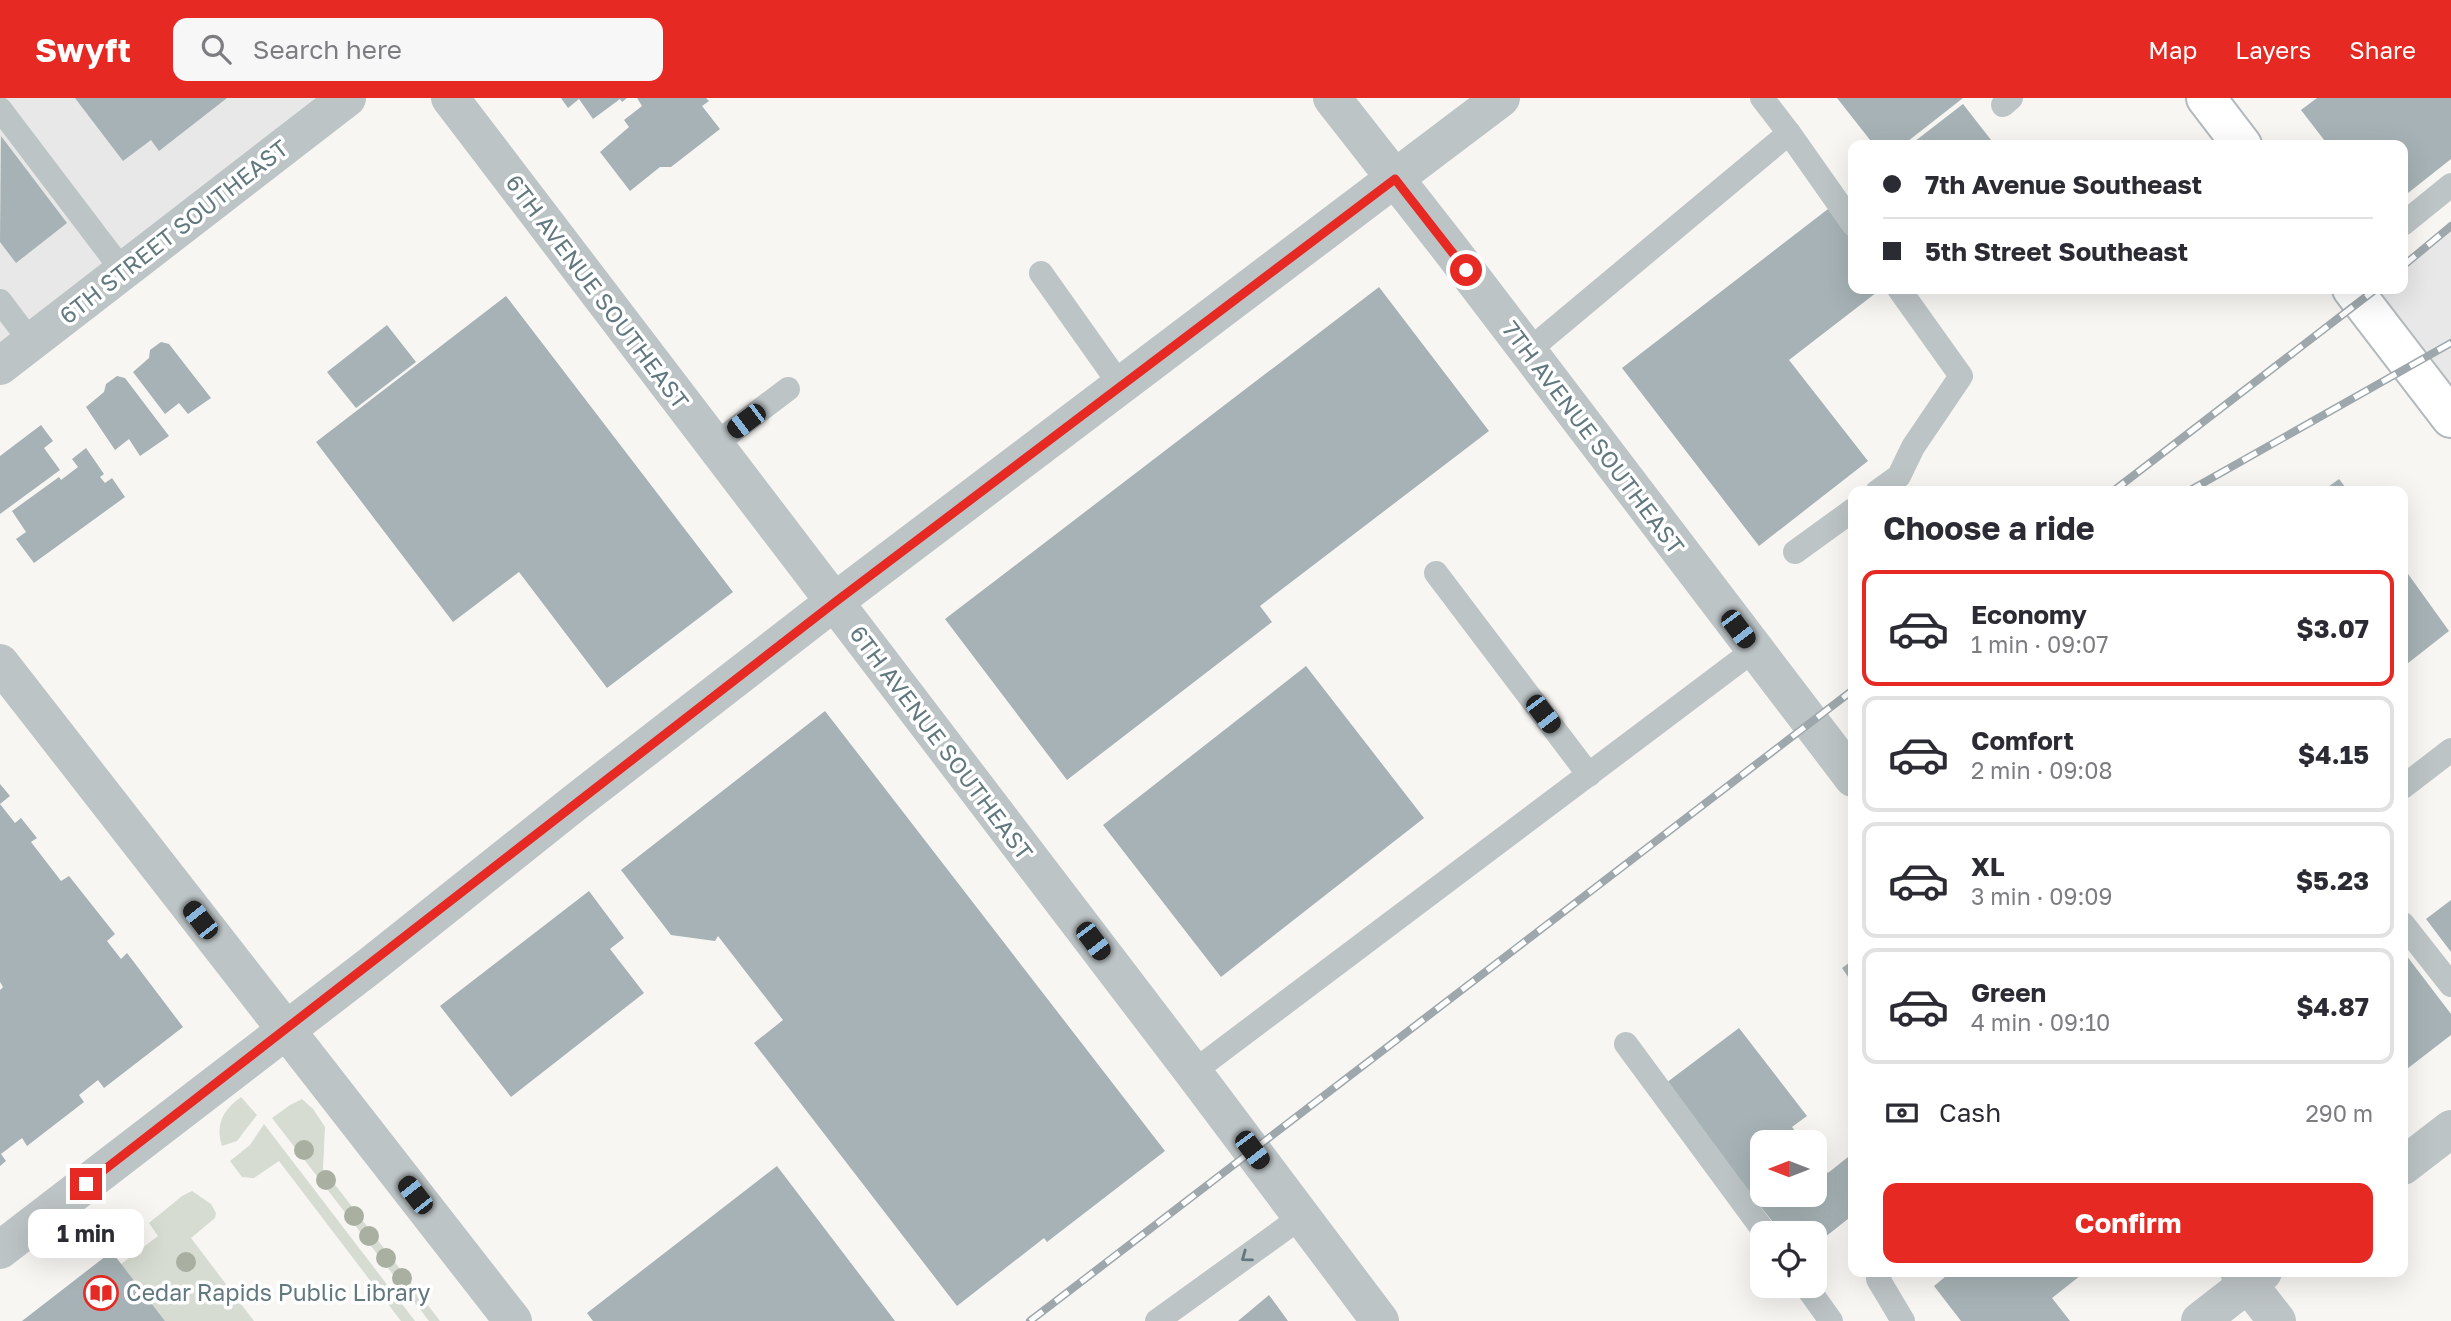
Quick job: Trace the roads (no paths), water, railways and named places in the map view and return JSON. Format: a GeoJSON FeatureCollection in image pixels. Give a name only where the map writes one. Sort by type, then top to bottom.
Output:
{"type":"FeatureCollection","features":[{"type":"Feature","properties":{"kind":"main road"},"geometry":{"type":"LineString","coordinates":[[2206,98],[2234,140]]}},
{"type":"Feature","properties":{"kind":"main road"},"geometry":{"type":"LineString","coordinates":[[2357,294],[2451,418]]}},
{"type":"Feature","properties":{"kind":"street","name":"6TH STREET SOUTHEAST"},"geometry":{"type":"LineString","coordinates":[[0,366],[347,98]]}},
{"type":"Feature","properties":{"kind":"street","name":"6TH AVENUE SOUTHEAST"},"geometry":{"type":"LineString","coordinates":[[450,98],[1380,1321]]}},
{"type":"Feature","properties":{"kind":"street","name":"7TH AVENUE SOUTHEAST"},"geometry":{"type":"LineString","coordinates":[[1332,98],[1848,772]]}},
{"type":"Feature","properties":{"kind":"street"},"geometry":{"type":"LineString","coordinates":[[0,1250],[834,603],[1501,98]]}},
{"type":"Feature","properties":{"kind":"street"},"geometry":{"type":"LineString","coordinates":[[0,663],[513,1321]]}},
{"type":"Feature","properties":{"kind":"street"},"geometry":{"type":"LineString","coordinates":[[2408,1162],[2451,1129]]}},
{"type":"Feature","properties":{"kind":"street"},"geometry":{"type":"LineString","coordinates":[[2200,1321],[2249,1277]]}},
{"type":"Feature","properties":{"kind":"street"},"geometry":{"type":"LineString","coordinates":[[2251,1277],[2277,1321]]}},
{"type":"Feature","properties":{"kind":"lane"},"geometry":{"type":"LineString","coordinates":[[1762,98],[1848,217]]}},
{"type":"Feature","properties":{"kind":"lane"},"geometry":{"type":"LineString","coordinates":[[0,109],[123,271]]}},
{"type":"Feature","properties":{"kind":"lane"},"geometry":{"type":"LineString","coordinates":[[1528,351],[1789,133]]}},
{"type":"Feature","properties":{"kind":"lane"},"geometry":{"type":"LineString","coordinates":[[2408,220],[2451,185]]}},
{"type":"Feature","properties":{"kind":"lane"},"geometry":{"type":"LineString","coordinates":[[1041,273],[1121,386]]}},
{"type":"Feature","properties":{"kind":"lane"},"geometry":{"type":"LineString","coordinates":[[1885,486],[1899,476],[1913,447],[1961,376],[1910,294]]}},
{"type":"Feature","properties":{"kind":"lane"},"geometry":{"type":"LineString","coordinates":[[0,301],[31,342]]}},
{"type":"Feature","properties":{"kind":"lane"},"geometry":{"type":"LineString","coordinates":[[714,445],[788,389]]}},
{"type":"Feature","properties":{"kind":"lane"},"geometry":{"type":"LineString","coordinates":[[1796,552],[1848,513]]}},
{"type":"Feature","properties":{"kind":"lane"},"geometry":{"type":"LineString","coordinates":[[1436,573],[1589,775]]}},
{"type":"Feature","properties":{"kind":"lane"},"geometry":{"type":"LineString","coordinates":[[1193,1072],[1754,650]]}},
{"type":"Feature","properties":{"kind":"lane"},"geometry":{"type":"LineString","coordinates":[[2408,783],[2451,750]]}},
{"type":"Feature","properties":{"kind":"lane"},"geometry":{"type":"LineString","coordinates":[[2408,930],[2451,985]]}},
{"type":"Feature","properties":{"kind":"lane"},"geometry":{"type":"LineString","coordinates":[[1626,1044],[1756,1221]]}},
{"type":"Feature","properties":{"kind":"lane"},"geometry":{"type":"LineString","coordinates":[[1157,1321],[1301,1217]]}},
{"type":"Feature","properties":{"kind":"lane"},"geometry":{"type":"LineString","coordinates":[[1881,1277],[1903,1321]]}},
{"type":"Feature","properties":{"kind":"lane"},"geometry":{"type":"LineString","coordinates":[[1814,1298],[1831,1321]]}},
{"type":"Feature","properties":{"kind":"railway"},"geometry":{"type":"LineString","coordinates":[[2408,262],[2451,226]]}},
{"type":"Feature","properties":{"kind":"railway"},"geometry":{"type":"LineString","coordinates":[[2120,486],[2369,294]]}},
{"type":"Feature","properties":{"kind":"railway"},"geometry":{"type":"LineString","coordinates":[[2198,486],[2451,343]]}},
{"type":"Feature","properties":{"kind":"railway"},"geometry":{"type":"LineString","coordinates":[[1030,1321],[1848,694]]}},
{"type":"Feature","properties":{"kind":"place","name":"Cedar Rapids Public Library"},"geometry":{"type":"Point","coordinates":[101,1293]}}]}
